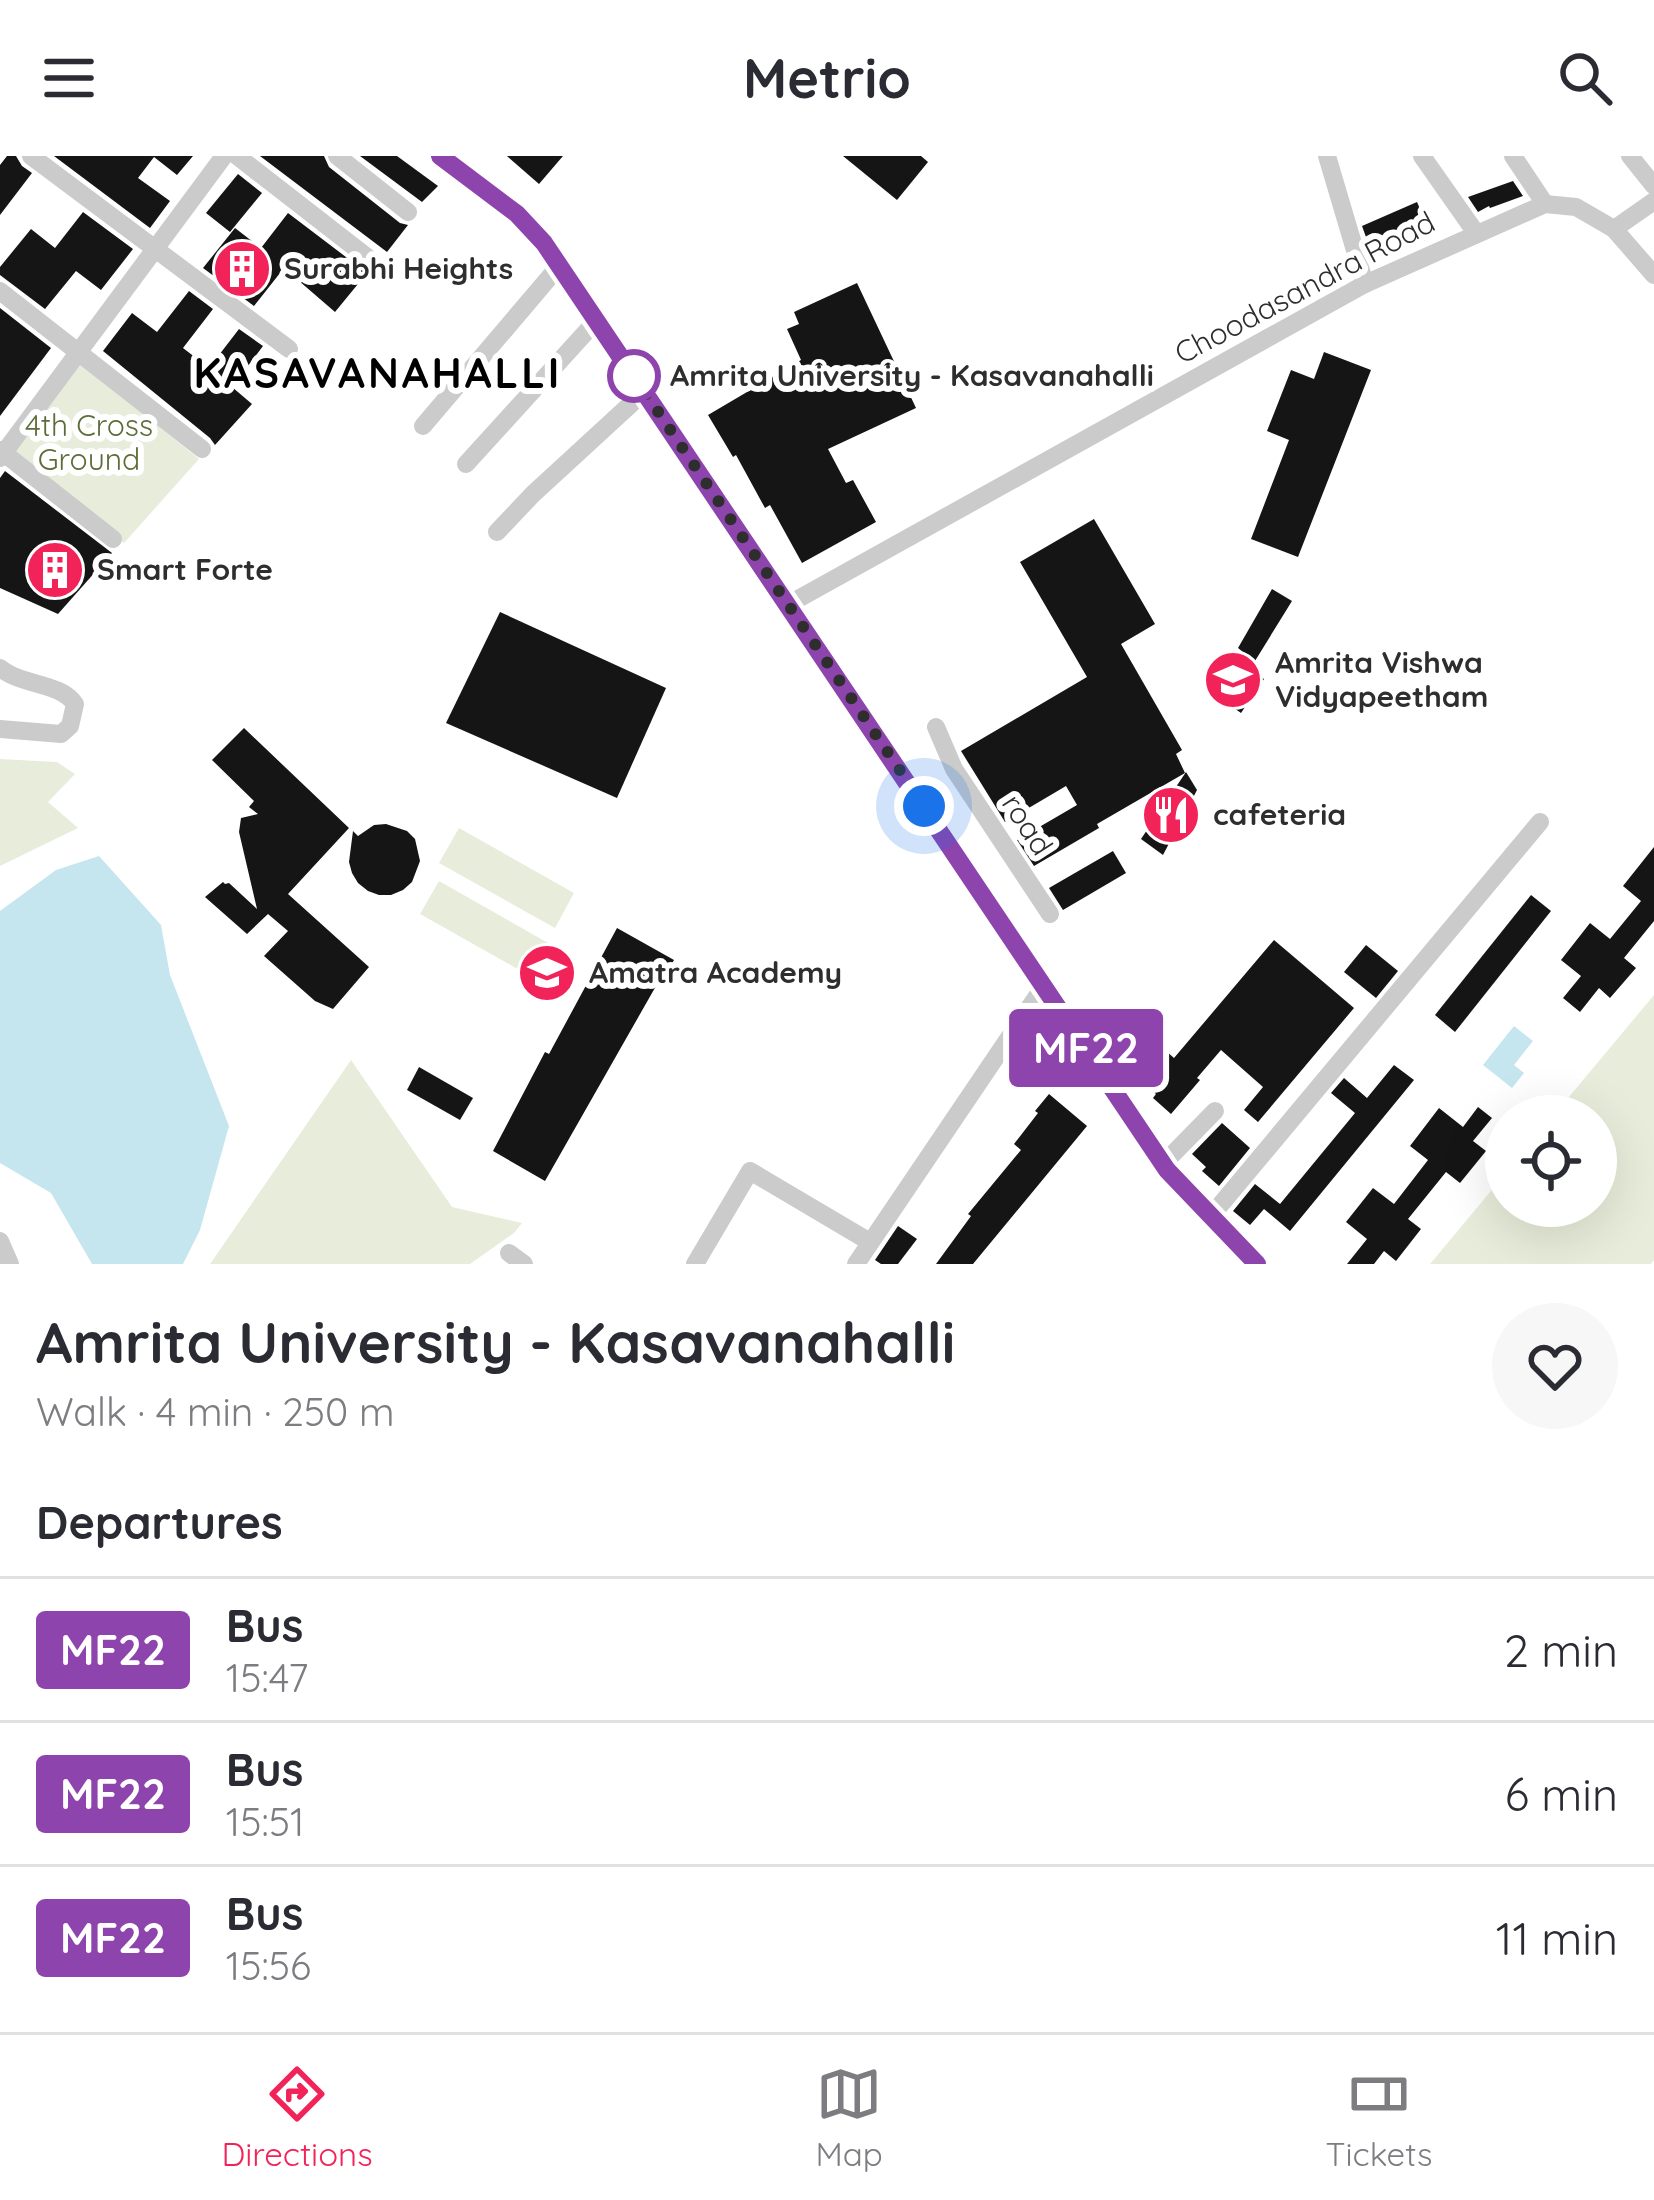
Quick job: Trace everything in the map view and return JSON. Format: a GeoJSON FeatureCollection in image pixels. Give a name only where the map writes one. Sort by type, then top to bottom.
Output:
{"type":"FeatureCollection","features":[{"type":"Feature","properties":{"kind":"main road"},"geometry":{"type":"LineString","coordinates":[[440,156],[517,214],[544,243],[1163,1164],[1257,1264]]}},
{"type":"Feature","properties":{"kind":"street"},"geometry":{"type":"LineString","coordinates":[[31,156],[289,349]]}},
{"type":"Feature","properties":{"kind":"street"},"geometry":{"type":"LineString","coordinates":[[113,539],[1,454],[224,156]]}},
{"type":"Feature","properties":{"kind":"street"},"geometry":{"type":"LineString","coordinates":[[237,156],[371,260]]}},
{"type":"Feature","properties":{"kind":"street"},"geometry":{"type":"LineString","coordinates":[[337,156],[408,212]]}},
{"type":"Feature","properties":{"kind":"street"},"geometry":{"type":"LineString","coordinates":[[1327,156],[1365,284]]}},
{"type":"Feature","properties":{"kind":"street"},"geometry":{"type":"LineString","coordinates":[[1422,156],[1476,233]]}},
{"type":"Feature","properties":{"kind":"street"},"geometry":{"type":"LineString","coordinates":[[1514,156],[1545,204],[1576,207],[1614,229],[1654,275]]}},
{"type":"Feature","properties":{"kind":"street"},"geometry":{"type":"LineString","coordinates":[[1630,156],[1654,186]]}},
{"type":"Feature","properties":{"kind":"street"},"geometry":{"type":"LineString","coordinates":[[1614,229],[1654,201]]}},
{"type":"Feature","properties":{"kind":"street","name":"Choodasandra Road"},"geometry":{"type":"LineString","coordinates":[[789,604],[1365,284],[1545,204]]}},
{"type":"Feature","properties":{"kind":"street"},"geometry":{"type":"LineString","coordinates":[[423,426],[559,266]]}},
{"type":"Feature","properties":{"kind":"street"},"geometry":{"type":"LineString","coordinates":[[0,292],[202,449]]}},
{"type":"Feature","properties":{"kind":"street"},"geometry":{"type":"LineString","coordinates":[[466,464],[596,321]]}},
{"type":"Feature","properties":{"kind":"street"},"geometry":{"type":"LineString","coordinates":[[497,532],[644,392]]}},
{"type":"Feature","properties":{"kind":"street"},"geometry":{"type":"LineString","coordinates":[[0,668],[16,679],[64,692],[74,704],[70,726],[61,734],[0,729]]}},
{"type":"Feature","properties":{"kind":"street","name":"road"},"geometry":{"type":"LineString","coordinates":[[936,728],[954,769],[1051,914]]}},
{"type":"Feature","properties":{"kind":"street"},"geometry":{"type":"LineString","coordinates":[[1211,1216],[1540,822]]}},
{"type":"Feature","properties":{"kind":"street"},"geometry":{"type":"LineString","coordinates":[[856,1264],[1044,986]]}},
{"type":"Feature","properties":{"kind":"street"},"geometry":{"type":"LineString","coordinates":[[1163,1164],[1215,1111]]}},
{"type":"Feature","properties":{"kind":"street"},"geometry":{"type":"LineString","coordinates":[[695,1264],[750,1171],[870,1242]]}},
{"type":"Feature","properties":{"kind":"street"},"geometry":{"type":"LineString","coordinates":[[0,1240],[10,1264]]}},
{"type":"Feature","properties":{"kind":"green space","name":"4th Cross Ground"},"geometry":{"type":"Polygon","coordinates":[[[78,361],[199,459],[124,543],[9,452],[78,361]]]}},
{"type":"Feature","properties":{"kind":"green space"},"geometry":{"type":"Polygon","coordinates":[[[0,759],[57,762],[75,774],[48,802],[78,828],[0,866],[0,759]]]}},
{"type":"Feature","properties":{"kind":"green space"},"geometry":{"type":"Polygon","coordinates":[[[459,828],[574,893],[555,928],[439,863],[459,828]]]}},
{"type":"Feature","properties":{"kind":"green space"},"geometry":{"type":"Polygon","coordinates":[[[439,881],[564,952],[546,985],[420,914],[439,881]]]}},
{"type":"Feature","properties":{"kind":"green space"},"geometry":{"type":"Polygon","coordinates":[[[1654,995],[1651,1264],[1430,1264],[1485,1198],[1485,1227],[1617,1227],[1617,1095],[1571,1095],[1654,995]]]}},
{"type":"Feature","properties":{"kind":"green space"},"geometry":{"type":"Polygon","coordinates":[[[351,1060],[452,1207],[522,1223],[470,1264],[210,1264],[351,1060]]]}},
{"type":"Feature","properties":{"kind":"water"},"geometry":{"type":"Polygon","coordinates":[[[99,856],[161,925],[170,975],[229,1126],[200,1230],[183,1264],[92,1264],[51,1193],[0,1163],[0,911],[56,870],[99,856]]]}},
{"type":"Feature","properties":{"kind":"water"},"geometry":{"type":"Polygon","coordinates":[[[1514,1026],[1533,1041],[1514,1065],[1524,1073],[1512,1088],[1483,1065],[1514,1026]]]}},
{"type":"Feature","properties":{"kind":"building"},"geometry":{"type":"Polygon","coordinates":[[[7,156],[16,156],[32,173],[0,215],[0,165],[7,156]]]}},
{"type":"Feature","properties":{"kind":"building"},"geometry":{"type":"Polygon","coordinates":[[[54,156],[193,156],[177,175],[154,157],[138,178],[170,201],[150,228],[54,156]]]}},
{"type":"Feature","properties":{"kind":"building"},"geometry":{"type":"Polygon","coordinates":[[[260,156],[324,156],[329,167],[408,225],[387,252],[260,156]]]}},
{"type":"Feature","properties":{"kind":"building"},"geometry":{"type":"Polygon","coordinates":[[[360,156],[397,156],[438,186],[422,202],[360,156]]]}},
{"type":"Feature","properties":{"kind":"building"},"geometry":{"type":"Polygon","coordinates":[[[507,156],[563,156],[539,184],[507,156]]]}},
{"type":"Feature","properties":{"kind":"building"},"geometry":{"type":"Polygon","coordinates":[[[843,156],[921,156],[928,162],[897,200],[843,156]]]}},
{"type":"Feature","properties":{"kind":"building"},"geometry":{"type":"Polygon","coordinates":[[[238,174],[262,193],[230,232],[206,213],[238,174]]]}},
{"type":"Feature","properties":{"kind":"building"},"geometry":{"type":"Polygon","coordinates":[[[1513,181],[1523,196],[1478,212],[1468,197],[1513,181]]]}},
{"type":"Feature","properties":{"kind":"building"},"geometry":{"type":"Polygon","coordinates":[[[1417,202],[1432,237],[1375,262],[1362,226],[1417,202]]]}},
{"type":"Feature","properties":{"kind":"building"},"geometry":{"type":"Polygon","coordinates":[[[83,212],[133,249],[101,290],[76,271],[45,309],[0,275],[0,267],[31,229],[55,248],[83,212]]]}},
{"type":"Feature","properties":{"kind":"building"},"geometry":{"type":"Polygon","coordinates":[[[288,213],[367,273],[335,312],[284,268],[254,306],[203,268],[235,228],[261,248],[288,213]]]}},
{"type":"Feature","properties":{"kind":"building"},"geometry":{"type":"Polygon","coordinates":[[[857,283],[916,408],[828,449],[846,483],[853,480],[876,522],[802,563],[770,505],[765,508],[708,415],[801,360],[787,329],[799,324],[794,312],[857,283]]]}},
{"type":"Feature","properties":{"kind":"building"},"geometry":{"type":"Polygon","coordinates":[[[189,291],[213,309],[183,348],[209,368],[239,329],[263,346],[232,387],[252,404],[215,445],[103,351],[132,313],[157,332],[189,291]]]}},
{"type":"Feature","properties":{"kind":"building"},"geometry":{"type":"Polygon","coordinates":[[[0,308],[51,348],[0,416],[0,308]]]}},
{"type":"Feature","properties":{"kind":"building"},"geometry":{"type":"Polygon","coordinates":[[[1324,352],[1371,370],[1298,557],[1251,539],[1289,440],[1267,431],[1291,370],[1314,379],[1324,352]]]}},
{"type":"Feature","properties":{"kind":"building","name":"Smart Forte"},"geometry":{"type":"Polygon","coordinates":[[[5,471],[112,553],[58,614],[0,588],[0,478],[5,471]]]}},
{"type":"Feature","properties":{"kind":"building"},"geometry":{"type":"Polygon","coordinates":[[[1094,519],[1155,624],[1121,644],[1182,750],[1176,754],[1185,773],[1034,866],[1017,840],[1077,805],[1066,786],[1005,822],[961,751],[1087,677],[1020,562],[1094,519]]]}},
{"type":"Feature","properties":{"kind":"building"},"geometry":{"type":"Polygon","coordinates":[[[1272,589],[1292,601],[1250,669],[1264,679],[1241,713],[1214,694],[1243,652],[1238,648],[1272,589]]]}},
{"type":"Feature","properties":{"kind":"building"},"geometry":{"type":"Polygon","coordinates":[[[500,612],[666,688],[617,798],[446,723],[500,612]]]}},
{"type":"Feature","properties":{"kind":"building"},"geometry":{"type":"Polygon","coordinates":[[[244,728],[349,828],[288,894],[369,967],[333,1009],[315,1001],[264,956],[288,931],[268,914],[247,934],[205,897],[223,882],[229,883],[257,909],[239,832],[241,818],[258,814],[249,807],[254,801],[212,760],[244,728]]]}},
{"type":"Feature","properties":{"kind":"building","name":"cafeteria"},"geometry":{"type":"Polygon","coordinates":[[[1186,772],[1197,790],[1163,855],[1141,839],[1186,772]]]}},
{"type":"Feature","properties":{"kind":"building"},"geometry":{"type":"Polygon","coordinates":[[[386,824],[415,839],[420,861],[412,882],[403,890],[379,895],[358,883],[349,862],[353,831],[358,836],[374,825],[386,824]]]}},
{"type":"Feature","properties":{"kind":"building"},"geometry":{"type":"Polygon","coordinates":[[[1654,847],[1654,921],[1624,958],[1636,968],[1610,998],[1599,988],[1580,1012],[1563,998],[1581,976],[1561,960],[1590,923],[1610,939],[1641,901],[1623,886],[1654,847]]]}},
{"type":"Feature","properties":{"kind":"building"},"geometry":{"type":"Polygon","coordinates":[[[1113,851],[1126,873],[1063,910],[1049,888],[1113,851]]]}},
{"type":"Feature","properties":{"kind":"building"},"geometry":{"type":"Polygon","coordinates":[[[1531,895],[1551,911],[1455,1032],[1435,1015],[1531,895]]]}},
{"type":"Feature","properties":{"kind":"building"},"geometry":{"type":"Polygon","coordinates":[[[617,928],[674,960],[545,1181],[493,1151],[617,928]]]}},
{"type":"Feature","properties":{"kind":"building"},"geometry":{"type":"Polygon","coordinates":[[[1274,940],[1354,1008],[1258,1122],[1244,1110],[1263,1087],[1221,1050],[1171,1114],[1140,1080],[1165,1050],[1174,1058],[1274,940]]]}},
{"type":"Feature","properties":{"kind":"building"},"geometry":{"type":"Polygon","coordinates":[[[1366,945],[1398,971],[1376,998],[1344,972],[1366,945]]]}},
{"type":"Feature","properties":{"kind":"building"},"geometry":{"type":"Polygon","coordinates":[[[1394,1065],[1414,1080],[1290,1231],[1264,1209],[1250,1225],[1233,1211],[1255,1184],[1280,1204],[1355,1113],[1331,1093],[1344,1078],[1367,1098],[1394,1065]]]}},
{"type":"Feature","properties":{"kind":"building"},"geometry":{"type":"Polygon","coordinates":[[[419,1067],[473,1098],[460,1120],[407,1090],[419,1067]]]}},
{"type":"Feature","properties":{"kind":"building"},"geometry":{"type":"Polygon","coordinates":[[[1049,1094],[1087,1126],[973,1264],[936,1264],[971,1216],[968,1214],[1021,1150],[1014,1144],[1049,1094]]]}},
{"type":"Feature","properties":{"kind":"building"},"geometry":{"type":"Polygon","coordinates":[[[1478,1107],[1485,1112],[1485,1126],[1473,1141],[1485,1152],[1460,1183],[1446,1172],[1408,1219],[1421,1229],[1396,1261],[1384,1251],[1374,1264],[1347,1264],[1367,1239],[1346,1222],[1373,1188],[1394,1204],[1428,1160],[1410,1146],[1439,1108],[1463,1127],[1478,1107]]]}},
{"type":"Feature","properties":{"kind":"building"},"geometry":{"type":"Polygon","coordinates":[[[1222,1123],[1250,1148],[1219,1186],[1192,1154],[1222,1123]]]}},
{"type":"Feature","properties":{"kind":"building"},"geometry":{"type":"Polygon","coordinates":[[[898,1226],[917,1239],[898,1264],[881,1264],[875,1260],[898,1226]]]}},
{"type":"Feature","properties":{"kind":"bus line","name":"MF22"},"geometry":{"type":"LineString","coordinates":[[440,156],[517,214],[544,243],[1167,1170],[1257,1264]]}},
{"type":"Feature","properties":{"kind":"place","name":"Surabhi Heights"},"geometry":{"type":"Point","coordinates":[242,269]}},
{"type":"Feature","properties":{"kind":"place","name":"Amrita University - Kasavanahalli"},"geometry":{"type":"Point","coordinates":[634,376]}},
{"type":"Feature","properties":{"kind":"place","name":"Smart Forte"},"geometry":{"type":"Point","coordinates":[55,570]}},
{"type":"Feature","properties":{"kind":"place","name":"Amrita Vishwa Vidyapeetham"},"geometry":{"type":"Point","coordinates":[1233,680]}},
{"type":"Feature","properties":{"kind":"place","name":"cafeteria"},"geometry":{"type":"Point","coordinates":[1171,815]}},
{"type":"Feature","properties":{"kind":"place","name":"Amatra Academy"},"geometry":{"type":"Point","coordinates":[547,973]}},
{"type":"Feature","properties":{"kind":"district","name":"KASAVANAHALLI"},"geometry":{"type":"Point","coordinates":[378,373]}},
{"type":"Feature","properties":{"kind":"route"},"geometry":{"type":"LineString","coordinates":[[634,376],[924,806]]}}]}
